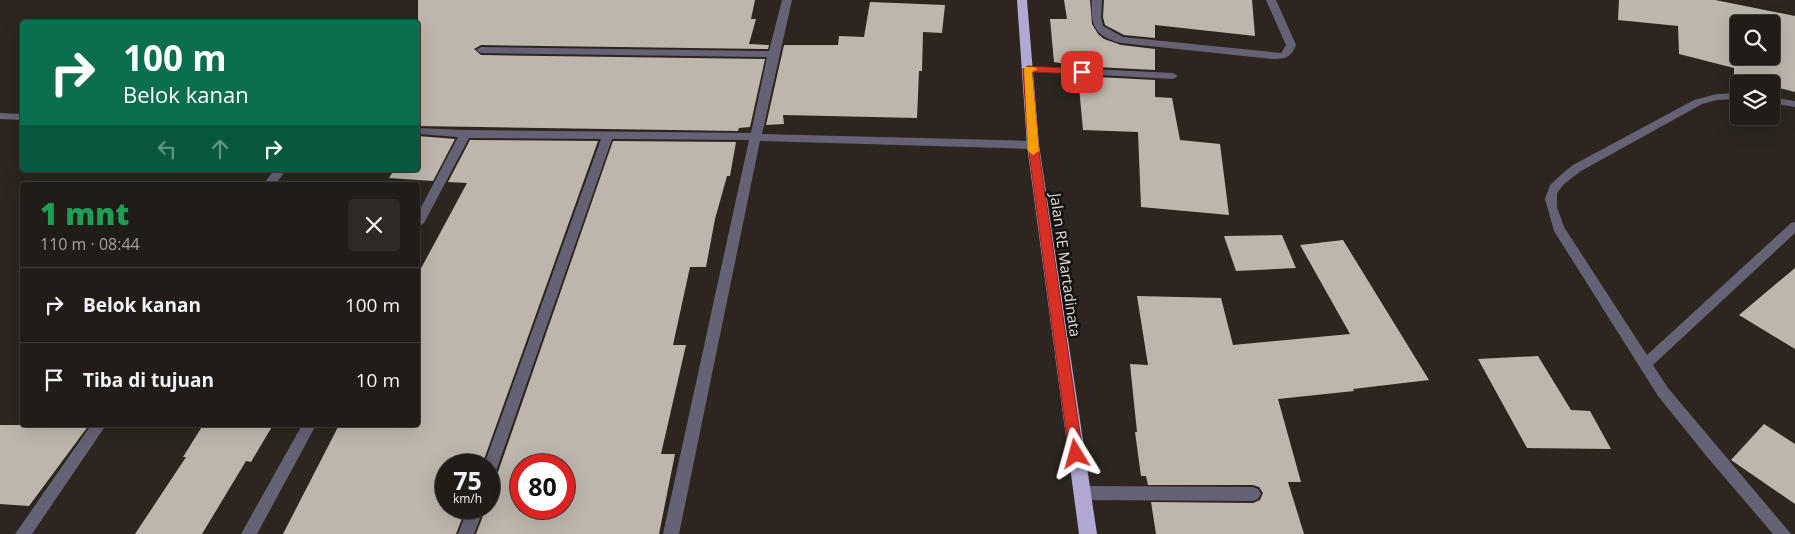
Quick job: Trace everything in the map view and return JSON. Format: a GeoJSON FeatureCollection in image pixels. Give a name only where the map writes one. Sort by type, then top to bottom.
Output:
{"type":"FeatureCollection","features":[{"type":"Feature","properties":{"kind":"highway","name":"Jalan RE Martadinata"},"geometry":{"type":"LineString","coordinates":[[1022,0],[1033,145],[1088,534]]}},
{"type":"Feature","properties":{"kind":"street"},"geometry":{"type":"LineString","coordinates":[[671,534],[773,54],[787,0]]}},
{"type":"Feature","properties":{"kind":"street"},"geometry":{"type":"LineString","coordinates":[[1096,0],[1095,21],[1099,28],[1121,40],[1284,56],[1288,53],[1291,45],[1271,0]]}},
{"type":"Feature","properties":{"kind":"street"},"geometry":{"type":"LineString","coordinates":[[481,50],[773,54]]}},
{"type":"Feature","properties":{"kind":"street"},"geometry":{"type":"LineString","coordinates":[[1028,69],[1173,76]]}},
{"type":"Feature","properties":{"kind":"street"},"geometry":{"type":"LineString","coordinates":[[1730,96],[1717,97],[1698,102],[1577,168],[1559,182],[1551,192],[1550,205],[1558,228],[1663,392],[1713,454],[1783,534]]}},
{"type":"Feature","properties":{"kind":"street"},"geometry":{"type":"LineString","coordinates":[[1780,102],[1795,104]]}},
{"type":"Feature","properties":{"kind":"street"},"geometry":{"type":"LineString","coordinates":[[0,116],[20,117]]}},
{"type":"Feature","properties":{"kind":"street"},"geometry":{"type":"LineString","coordinates":[[420,131],[465,134],[756,137],[1033,145]]}},
{"type":"Feature","properties":{"kind":"street"},"geometry":{"type":"LineString","coordinates":[[420,219],[465,134]]}},
{"type":"Feature","properties":{"kind":"street"},"geometry":{"type":"LineString","coordinates":[[495,454],[608,136]]}},
{"type":"Feature","properties":{"kind":"street"},"geometry":{"type":"LineString","coordinates":[[1646,364],[1795,226]]}},
{"type":"Feature","properties":{"kind":"street"},"geometry":{"type":"LineString","coordinates":[[23,534],[98,427]]}},
{"type":"Feature","properties":{"kind":"street"},"geometry":{"type":"LineString","coordinates":[[249,534],[308,427]]}},
{"type":"Feature","properties":{"kind":"street"},"geometry":{"type":"LineString","coordinates":[[1082,493],[1253,494]]}},
{"type":"Feature","properties":{"kind":"street"},"geometry":{"type":"LineString","coordinates":[[466,534],[472,519]]}},
{"type":"Feature","properties":{"kind":"building"},"geometry":{"type":"Polygon","coordinates":[[[418,0],[755,0],[751,19],[756,19],[749,44],[769,45],[768,49],[481,45],[474,49],[481,55],[765,59],[750,127],[739,128],[738,131],[420,126],[420,20],[418,20],[418,0]]]}},
{"type":"Feature","properties":{"kind":"building"},"geometry":{"type":"Polygon","coordinates":[[[1064,0],[1090,0],[1092,24],[1098,34],[1104,39],[1121,45],[1155,49],[1155,70],[1077,66],[1054,62],[1050,19],[1067,19],[1064,0]]]}},
{"type":"Feature","properties":{"kind":"building"},"geometry":{"type":"Polygon","coordinates":[[[1104,0],[1252,0],[1255,36],[1155,25],[1155,38],[1124,35],[1105,25],[1103,17],[1104,0]]]}},
{"type":"Feature","properties":{"kind":"building"},"geometry":{"type":"Polygon","coordinates":[[[1619,0],[1715,0],[1795,16],[1795,92],[1780,88],[1780,75],[1734,75],[1734,68],[1679,54],[1678,26],[1618,20],[1619,0]]]}},
{"type":"Feature","properties":{"kind":"building"},"geometry":{"type":"Polygon","coordinates":[[[870,2],[945,5],[942,33],[923,32],[922,71],[919,71],[917,118],[783,115],[784,124],[766,125],[784,45],[838,45],[839,36],[864,37],[870,2]]]}},
{"type":"Feature","properties":{"kind":"building"},"geometry":{"type":"Polygon","coordinates":[[[1078,76],[1155,80],[1155,97],[1172,98],[1180,140],[1220,144],[1229,215],[1141,207],[1138,132],[1083,130],[1078,76]]]}},
{"type":"Feature","properties":{"kind":"building"},"geometry":{"type":"Polygon","coordinates":[[[420,136],[455,139],[433,181],[389,178],[393,172],[420,172],[420,136]]]}},
{"type":"Feature","properties":{"kind":"building"},"geometry":{"type":"Polygon","coordinates":[[[470,140],[598,141],[486,454],[435,454],[435,519],[462,519],[456,534],[283,534],[338,427],[420,427],[420,270],[467,183],[448,182],[470,140]]]}},
{"type":"Feature","properties":{"kind":"building"},"geometry":{"type":"Polygon","coordinates":[[[613,141],[736,142],[730,176],[727,176],[715,219],[706,267],[690,267],[673,345],[686,345],[661,454],[675,454],[659,534],[476,534],[482,519],[500,519],[500,466],[613,141]]]}},
{"type":"Feature","properties":{"kind":"building"},"geometry":{"type":"Polygon","coordinates":[[[1282,235],[1296,268],[1236,271],[1224,236],[1282,235]]]}},
{"type":"Feature","properties":{"kind":"building"},"geometry":{"type":"Polygon","coordinates":[[[1343,240],[1429,380],[1353,389],[1354,391],[1278,399],[1301,482],[1288,482],[1304,534],[1156,534],[1151,502],[1253,503],[1260,500],[1263,493],[1259,487],[1253,485],[1148,485],[1146,476],[1141,476],[1135,432],[1137,432],[1130,364],[1148,365],[1137,296],[1221,298],[1233,345],[1350,334],[1300,245],[1343,240]]]}},
{"type":"Feature","properties":{"kind":"building"},"geometry":{"type":"Polygon","coordinates":[[[1795,268],[1795,349],[1739,315],[1795,268]]]}},
{"type":"Feature","properties":{"kind":"building"},"geometry":{"type":"Polygon","coordinates":[[[1538,356],[1571,410],[1590,411],[1611,449],[1527,448],[1478,359],[1538,356]]]}},
{"type":"Feature","properties":{"kind":"building"},"geometry":{"type":"Polygon","coordinates":[[[1764,424],[1795,444],[1795,504],[1731,460],[1764,424]]]}},
{"type":"Feature","properties":{"kind":"building"},"geometry":{"type":"Polygon","coordinates":[[[0,425],[20,425],[20,427],[88,427],[29,506],[0,504],[0,425]]]}},
{"type":"Feature","properties":{"kind":"building"},"geometry":{"type":"Polygon","coordinates":[[[202,427],[272,427],[251,462],[246,461],[202,534],[135,534],[186,457],[183,457],[202,427]]]}},
{"type":"Feature","properties":{"kind":"slow traffic"},"geometry":{"type":"LineString","coordinates":[[1033,151],[1028,69],[1034,69]]}},
{"type":"Feature","properties":{"kind":"route"},"geometry":{"type":"LineString","coordinates":[[1076,454],[1033,145],[1028,69],[1082,72]]}}]}
